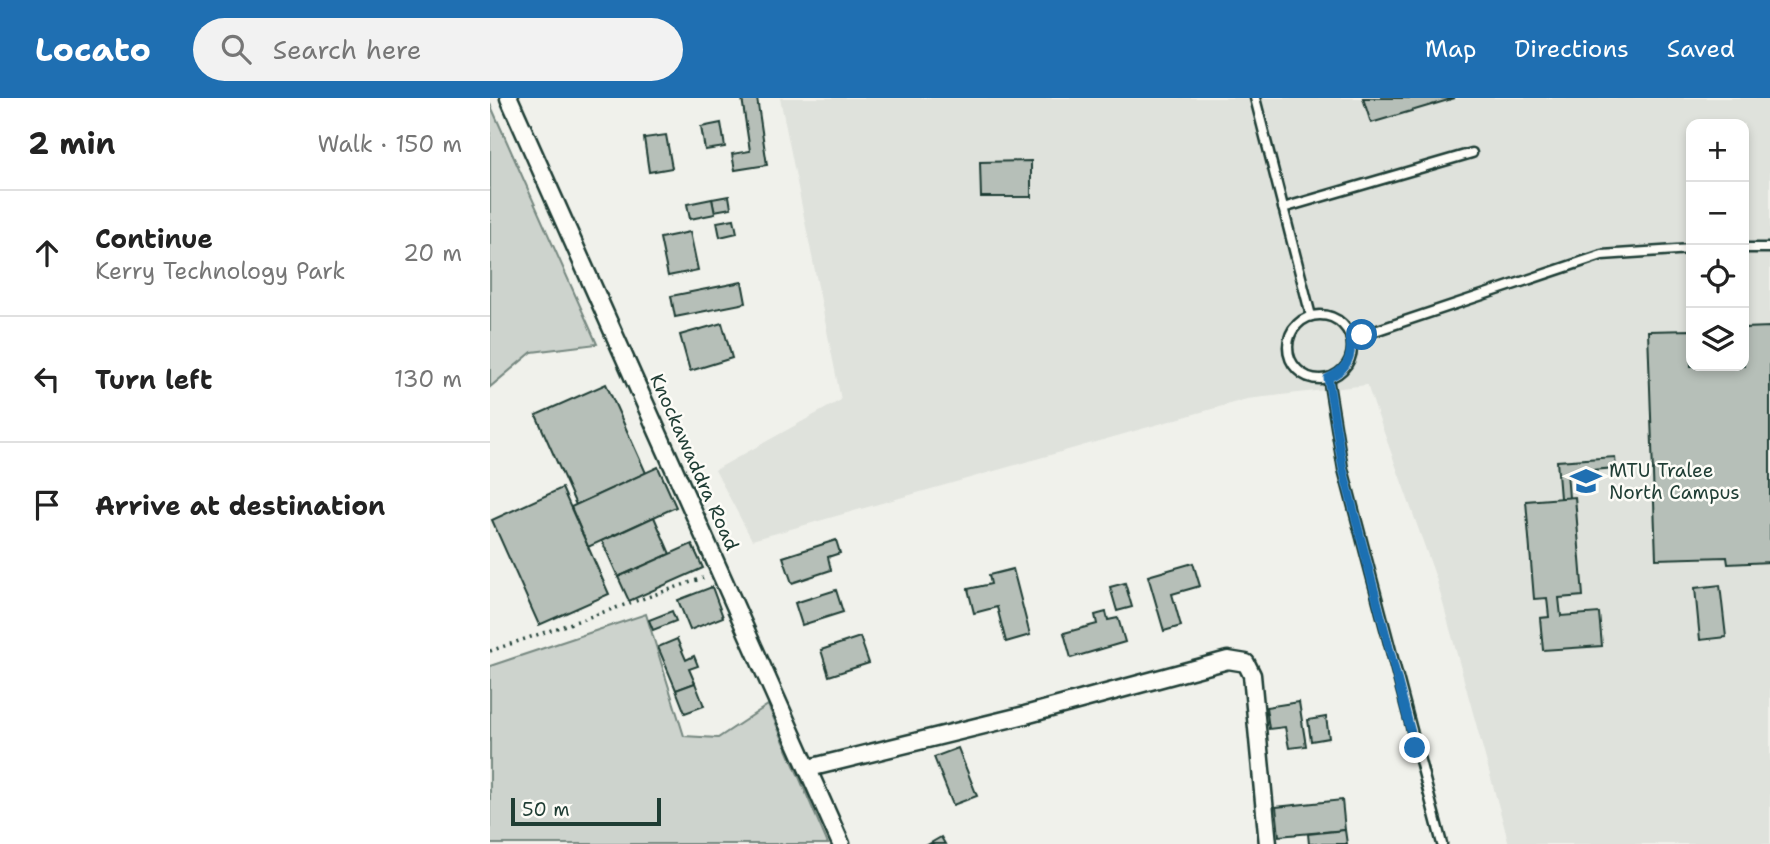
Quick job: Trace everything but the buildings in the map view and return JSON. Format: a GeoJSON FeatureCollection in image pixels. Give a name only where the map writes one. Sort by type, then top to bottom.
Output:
{"type":"FeatureCollection","features":[{"type":"Feature","properties":{"kind":"street","name":"Knockawaddra Road"},"geometry":{"type":"LineString","coordinates":[[509,98],[841,844]]}},
{"type":"Feature","properties":{"kind":"street"},"geometry":{"type":"LineString","coordinates":[[809,768],[1025,715],[1228,660],[1246,663],[1252,675],[1268,844]]}},
{"type":"Feature","properties":{"kind":"lane"},"geometry":{"type":"LineString","coordinates":[[1255,98],[1311,316]]}},
{"type":"Feature","properties":{"kind":"lane"},"geometry":{"type":"LineString","coordinates":[[1283,208],[1472,153]]}},
{"type":"Feature","properties":{"kind":"lane"},"geometry":{"type":"LineString","coordinates":[[1350,339],[1602,255],[1686,248]]}},
{"type":"Feature","properties":{"kind":"lane"},"geometry":{"type":"LineString","coordinates":[[1749,248],[1770,248]]}},
{"type":"Feature","properties":{"kind":"lane"},"geometry":{"type":"LineString","coordinates":[[1321,315],[1340,322],[1350,339],[1352,349],[1345,367],[1328,378],[1309,377],[1293,365],[1289,356],[1290,336],[1295,327],[1311,316],[1321,315]]}},
{"type":"Feature","properties":{"kind":"lane"},"geometry":{"type":"LineString","coordinates":[[1328,378],[1343,469],[1442,844]]}},
{"type":"Feature","properties":{"kind":"path"},"geometry":{"type":"LineString","coordinates":[[490,651],[721,571]]}},
{"type":"Feature","properties":{"kind":"shaded area"},"geometry":{"type":"Polygon","coordinates":[[[780,98],[1770,98],[1770,844],[1509,844],[1436,578],[1367,385],[1247,399],[752,540],[715,470],[841,400],[780,98]]]}},
{"type":"Feature","properties":{"kind":"shaded area"},"geometry":{"type":"Polygon","coordinates":[[[490,104],[597,344],[532,352],[490,387],[490,104]]]}},
{"type":"Feature","properties":{"kind":"shaded area"},"geometry":{"type":"Polygon","coordinates":[[[646,614],[684,736],[718,738],[768,705],[828,844],[490,844],[490,666],[646,614]]]}},
{"type":"Feature","properties":{"kind":"place","name":"MTU Tralee North Campus"},"geometry":{"type":"Point","coordinates":[1586,481]}},
{"type":"Feature","properties":{"kind":"route"},"geometry":{"type":"LineString","coordinates":[[1362,335],[1350,339],[1352,349],[1345,367],[1328,378],[1343,469],[1415,748]]}}]}
